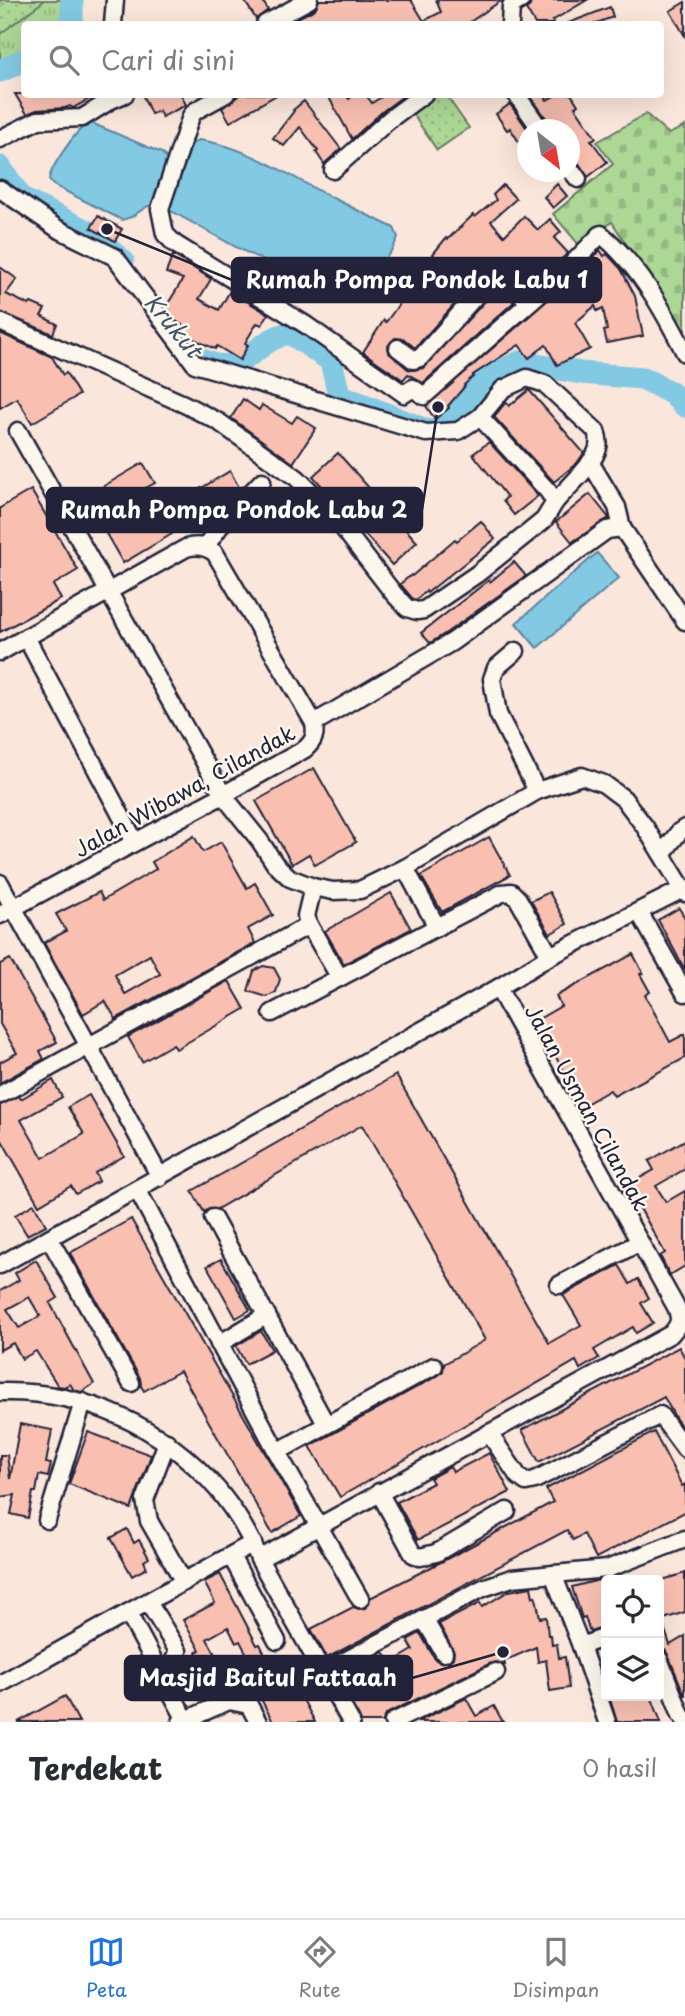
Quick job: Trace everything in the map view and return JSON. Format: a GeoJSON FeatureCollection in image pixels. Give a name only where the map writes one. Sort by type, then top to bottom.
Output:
{"type":"FeatureCollection","features":[{"type":"Feature","properties":{"kind":"street"},"geometry":{"type":"LineString","coordinates":[[113,21],[115,0]]}},
{"type":"Feature","properties":{"kind":"street"},"geometry":{"type":"LineString","coordinates":[[270,21],[309,0]]}},
{"type":"Feature","properties":{"kind":"street"},"geometry":{"type":"LineString","coordinates":[[510,21],[511,6],[521,0]]}},
{"type":"Feature","properties":{"kind":"street"},"geometry":{"type":"LineString","coordinates":[[0,139],[38,120],[82,118],[116,98]]}},
{"type":"Feature","properties":{"kind":"street"},"geometry":{"type":"LineString","coordinates":[[333,170],[390,119],[419,98]]}},
{"type":"Feature","properties":{"kind":"street"},"geometry":{"type":"LineString","coordinates":[[519,98],[533,119]]}},
{"type":"Feature","properties":{"kind":"street"},"geometry":{"type":"LineString","coordinates":[[209,99],[191,116],[161,206],[165,234],[175,244],[306,325],[404,394],[413,388],[424,396],[565,271],[601,234],[630,261],[652,292],[685,353]]}},
{"type":"Feature","properties":{"kind":"street"},"geometry":{"type":"LineString","coordinates":[[0,189],[58,229],[114,257],[195,364],[426,433],[458,431],[480,417],[503,389],[527,378],[545,384],[596,431],[599,440],[597,453],[555,502],[544,520],[477,574],[424,610],[417,611],[407,608],[394,594],[330,511],[297,478],[219,422],[0,322]]}},
{"type":"Feature","properties":{"kind":"street"},"geometry":{"type":"LineString","coordinates":[[398,348],[414,360],[420,358],[498,271],[508,278],[528,302]]}},
{"type":"Feature","properties":{"kind":"street"},"geometry":{"type":"LineString","coordinates":[[480,417],[555,502]]}},
{"type":"Feature","properties":{"kind":"street"},"geometry":{"type":"LineString","coordinates":[[0,1265],[498,988],[550,956],[684,891],[645,827],[624,799],[604,784],[582,776],[537,791],[360,890],[333,891],[313,887],[290,877],[275,864],[223,795],[18,431]]}},
{"type":"Feature","properties":{"kind":"street"},"geometry":{"type":"LineString","coordinates":[[590,462],[617,507],[622,528],[685,621]]}},
{"type":"Feature","properties":{"kind":"street"},"geometry":{"type":"LineString","coordinates":[[0,652],[186,548],[205,547],[223,522],[262,481]]}},
{"type":"Feature","properties":{"kind":"street"},"geometry":{"type":"LineString","coordinates":[[314,723],[452,642],[607,530],[622,528]]}},
{"type":"Feature","properties":{"kind":"street","name":"Jalan Wibawa, Cilandak"},"geometry":{"type":"LineString","coordinates":[[7,911],[223,795],[312,743],[315,737],[314,723],[215,553],[205,547]]}},
{"type":"Feature","properties":{"kind":"street"},"geometry":{"type":"LineString","coordinates":[[26,637],[135,842]]}},
{"type":"Feature","properties":{"kind":"street"},"geometry":{"type":"LineString","coordinates":[[516,650],[496,668],[492,679],[498,714],[537,791]]}},
{"type":"Feature","properties":{"kind":"street"},"geometry":{"type":"LineString","coordinates":[[662,855],[685,828]]}},
{"type":"Feature","properties":{"kind":"street"},"geometry":{"type":"LineString","coordinates":[[405,867],[438,927]]}},
{"type":"Feature","properties":{"kind":"street"},"geometry":{"type":"LineString","coordinates":[[0,883],[7,911],[89,1046],[160,1177]]}},
{"type":"Feature","properties":{"kind":"street"},"geometry":{"type":"LineString","coordinates":[[313,887],[306,915],[309,925],[340,978]]}},
{"type":"Feature","properties":{"kind":"street"},"geometry":{"type":"LineString","coordinates":[[272,1013],[502,893],[511,892],[518,899],[550,956]]}},
{"type":"Feature","properties":{"kind":"street"},"geometry":{"type":"LineString","coordinates":[[639,912],[685,993]]}},
{"type":"Feature","properties":{"kind":"street"},"geometry":{"type":"LineString","coordinates":[[0,1095],[309,925]]}},
{"type":"Feature","properties":{"kind":"street","name":"Jalan Usman Cilandak"},"geometry":{"type":"LineString","coordinates":[[0,1684],[231,1556],[256,1551],[320,1525],[671,1334],[679,1325],[680,1305],[640,1242],[498,988]]}},
{"type":"Feature","properties":{"kind":"street"},"geometry":{"type":"LineString","coordinates":[[137,1189],[277,1452],[360,1599]]}},
{"type":"Feature","properties":{"kind":"street"},"geometry":{"type":"LineString","coordinates":[[214,1218],[326,1424]]}},
{"type":"Feature","properties":{"kind":"street"},"geometry":{"type":"LineString","coordinates":[[49,1238],[131,1382]]}},
{"type":"Feature","properties":{"kind":"street"},"geometry":{"type":"LineString","coordinates":[[559,1285],[640,1242]]}},
{"type":"Feature","properties":{"kind":"street"},"geometry":{"type":"LineString","coordinates":[[219,1344],[267,1315]]}},
{"type":"Feature","properties":{"kind":"street"},"geometry":{"type":"LineString","coordinates":[[277,1452],[434,1366]]}},
{"type":"Feature","properties":{"kind":"street"},"geometry":{"type":"LineString","coordinates":[[0,1392],[27,1391],[83,1402],[127,1418],[167,1443],[201,1471],[230,1505],[351,1722]]}},
{"type":"Feature","properties":{"kind":"street"},"geometry":{"type":"LineString","coordinates":[[47,1520],[83,1402]]}},
{"type":"Feature","properties":{"kind":"street"},"geometry":{"type":"LineString","coordinates":[[489,1433],[526,1482],[536,1480],[660,1415],[685,1449]]}},
{"type":"Feature","properties":{"kind":"street"},"geometry":{"type":"LineString","coordinates":[[167,1443],[145,1500],[149,1521],[184,1582]]}},
{"type":"Feature","properties":{"kind":"street"},"geometry":{"type":"LineString","coordinates":[[379,1492],[414,1553],[420,1557],[436,1553],[507,1511]]}},
{"type":"Feature","properties":{"kind":"street"},"geometry":{"type":"LineString","coordinates":[[322,1673],[483,1588],[512,1578],[607,1569],[685,1539]]}},
{"type":"Feature","properties":{"kind":"street"},"geometry":{"type":"LineString","coordinates":[[231,1556],[276,1641]]}},
{"type":"Feature","properties":{"kind":"street"},"geometry":{"type":"LineString","coordinates":[[559,1574],[565,1604],[607,1722]]}},
{"type":"Feature","properties":{"kind":"street"},"geometry":{"type":"LineString","coordinates":[[148,1602],[178,1651],[172,1665],[160,1671]]}},
{"type":"Feature","properties":{"kind":"street"},"geometry":{"type":"LineString","coordinates":[[128,1613],[185,1721],[229,1701],[249,1705],[258,1722]]}},
{"type":"Feature","properties":{"kind":"street"},"geometry":{"type":"LineString","coordinates":[[424,1619],[444,1653]]}},
{"type":"Feature","properties":{"kind":"street"},"geometry":{"type":"LineString","coordinates":[[581,1646],[603,1638]]}},
{"type":"Feature","properties":{"kind":"street"},"geometry":{"type":"LineString","coordinates":[[393,1722],[496,1672]]}},
{"type":"Feature","properties":{"kind":"street"},"geometry":{"type":"LineString","coordinates":[[664,1672],[685,1720]]}},
{"type":"Feature","properties":{"kind":"green space"},"geometry":{"type":"Polygon","coordinates":[[[0,0],[66,0],[81,21],[21,21],[21,65],[0,79],[0,0]]]}},
{"type":"Feature","properties":{"kind":"green space"},"geometry":{"type":"Polygon","coordinates":[[[0,0],[45,0],[0,34],[0,0]]]}},
{"type":"Feature","properties":{"kind":"green space"},"geometry":{"type":"Polygon","coordinates":[[[434,98],[448,98],[469,128],[437,150],[412,113],[434,98]]]}},
{"type":"Feature","properties":{"kind":"green space"},"geometry":{"type":"Polygon","coordinates":[[[646,114],[669,134],[685,126],[685,335],[612,222],[579,245],[553,214],[613,164],[597,142],[646,114]]]}},
{"type":"Feature","properties":{"kind":"water"},"geometry":{"type":"Polygon","coordinates":[[[89,122],[162,153],[167,159],[168,173],[183,148],[199,140],[249,154],[394,228],[398,237],[360,296],[354,301],[344,301],[236,247],[164,207],[148,206],[122,220],[53,185],[49,180],[65,148],[89,122]]]}},
{"type":"Feature","properties":{"kind":"water"},"geometry":{"type":"Polygon","coordinates":[[[597,553],[619,578],[537,648],[516,623],[597,553]]]}},
{"type":"Feature","properties":{"kind":"building"},"geometry":{"type":"Polygon","coordinates":[[[244,0],[262,0],[268,10],[256,19],[244,0]]]}},
{"type":"Feature","properties":{"kind":"building"},"geometry":{"type":"Polygon","coordinates":[[[319,0],[411,0],[424,21],[292,21],[315,9],[319,0]]]}},
{"type":"Feature","properties":{"kind":"building"},"geometry":{"type":"Polygon","coordinates":[[[436,0],[502,0],[471,21],[424,21],[441,12],[436,0]]]}},
{"type":"Feature","properties":{"kind":"building"},"geometry":{"type":"Polygon","coordinates":[[[531,0],[587,0],[552,21],[533,21],[526,9],[531,0]]]}},
{"type":"Feature","properties":{"kind":"building"},"geometry":{"type":"Polygon","coordinates":[[[685,2],[685,36],[670,11],[685,2]]]}},
{"type":"Feature","properties":{"kind":"building"},"geometry":{"type":"Polygon","coordinates":[[[610,7],[613,17],[602,21],[574,21],[610,7]]]}},
{"type":"Feature","properties":{"kind":"building"},"geometry":{"type":"Polygon","coordinates":[[[15,94],[21,94],[21,98],[91,98],[73,108],[70,106],[37,110],[27,114],[15,94]]]}},
{"type":"Feature","properties":{"kind":"building"},"geometry":{"type":"Polygon","coordinates":[[[144,98],[183,98],[186,105],[162,117],[159,111],[151,114],[144,98]]]}},
{"type":"Feature","properties":{"kind":"building"},"geometry":{"type":"Polygon","coordinates":[[[236,98],[271,98],[230,122],[222,108],[236,98]]]}},
{"type":"Feature","properties":{"kind":"building"},"geometry":{"type":"Polygon","coordinates":[[[329,98],[368,98],[372,103],[380,98],[401,98],[383,111],[352,139],[329,98]]]}},
{"type":"Feature","properties":{"kind":"building"},"geometry":{"type":"Polygon","coordinates":[[[532,98],[574,98],[578,105],[575,107],[596,138],[591,140],[607,162],[588,177],[580,165],[580,119],[546,119],[532,98]]]}},
{"type":"Feature","properties":{"kind":"building"},"geometry":{"type":"Polygon","coordinates":[[[304,101],[341,149],[324,164],[300,127],[284,146],[273,138],[293,110],[304,101]]]}},
{"type":"Feature","properties":{"kind":"building"},"geometry":{"type":"Polygon","coordinates":[[[510,104],[520,119],[517,119],[517,139],[510,128],[507,130],[496,114],[510,104]]]}},
{"type":"Feature","properties":{"kind":"building"},"geometry":{"type":"Polygon","coordinates":[[[557,184],[567,196],[553,208],[544,197],[557,184]]]}},
{"type":"Feature","properties":{"kind":"building"},"geometry":{"type":"Polygon","coordinates":[[[503,185],[516,199],[491,221],[504,236],[524,216],[538,230],[550,219],[561,232],[554,238],[568,253],[530,288],[516,271],[504,262],[491,264],[415,348],[404,339],[395,338],[388,346],[389,353],[408,369],[423,368],[500,285],[514,302],[423,383],[408,374],[403,380],[363,352],[446,238],[496,200],[493,195],[503,185]]]}},
{"type":"Feature","properties":{"kind":"building"},"geometry":{"type":"Polygon","coordinates":[[[98,216],[122,229],[115,241],[91,228],[98,216]]]}},
{"type":"Feature","properties":{"kind":"building"},"geometry":{"type":"Polygon","coordinates":[[[600,250],[621,269],[635,296],[643,336],[607,343],[603,308],[597,311],[595,306],[575,323],[590,349],[557,365],[546,345],[529,358],[519,345],[473,375],[449,408],[435,419],[426,406],[572,279],[600,250]]]}},
{"type":"Feature","properties":{"kind":"building"},"geometry":{"type":"Polygon","coordinates":[[[173,255],[211,279],[199,299],[219,310],[230,291],[268,314],[262,325],[257,323],[245,343],[248,345],[240,360],[217,346],[215,349],[187,336],[182,330],[184,326],[176,321],[166,307],[183,279],[166,273],[173,255]]]}},
{"type":"Feature","properties":{"kind":"building"},"geometry":{"type":"Polygon","coordinates":[[[0,267],[17,279],[6,294],[45,309],[41,316],[57,324],[53,334],[0,312],[0,267]]]}},
{"type":"Feature","properties":{"kind":"building"},"geometry":{"type":"Polygon","coordinates":[[[0,333],[52,357],[63,375],[66,373],[79,395],[32,423],[17,398],[0,408],[0,333]]]}},
{"type":"Feature","properties":{"kind":"building"},"geometry":{"type":"Polygon","coordinates":[[[529,390],[584,453],[577,463],[554,482],[494,417],[506,402],[509,406],[529,390]]]}},
{"type":"Feature","properties":{"kind":"building"},"geometry":{"type":"Polygon","coordinates":[[[243,399],[259,410],[262,405],[292,423],[297,416],[316,428],[293,463],[231,418],[243,399]]]}},
{"type":"Feature","properties":{"kind":"building"},"geometry":{"type":"Polygon","coordinates":[[[489,442],[538,496],[514,515],[503,501],[507,497],[473,454],[489,442]]]}},
{"type":"Feature","properties":{"kind":"building"},"geometry":{"type":"Polygon","coordinates":[[[338,453],[417,542],[392,565],[313,476],[338,453]]]}},
{"type":"Feature","properties":{"kind":"building"},"geometry":{"type":"Polygon","coordinates":[[[143,463],[155,483],[146,488],[172,534],[123,563],[85,497],[143,463]]]}},
{"type":"Feature","properties":{"kind":"building"},"geometry":{"type":"Polygon","coordinates":[[[230,471],[240,489],[226,503],[191,524],[178,502],[230,471]]]}},
{"type":"Feature","properties":{"kind":"building"},"geometry":{"type":"Polygon","coordinates":[[[31,490],[78,570],[53,585],[61,599],[0,632],[0,508],[31,490]]]}},
{"type":"Feature","properties":{"kind":"building"},"geometry":{"type":"Polygon","coordinates":[[[590,494],[609,518],[572,542],[556,522],[590,494]]]}},
{"type":"Feature","properties":{"kind":"building"},"geometry":{"type":"Polygon","coordinates":[[[481,521],[495,539],[427,593],[426,591],[416,600],[413,599],[400,584],[481,521]]]}},
{"type":"Feature","properties":{"kind":"building"},"geometry":{"type":"Polygon","coordinates":[[[514,562],[526,576],[430,643],[421,633],[489,580],[490,582],[514,562]]]}},
{"type":"Feature","properties":{"kind":"building"},"geometry":{"type":"Polygon","coordinates":[[[314,768],[356,842],[315,865],[309,854],[292,864],[256,801],[314,768]]]}},
{"type":"Feature","properties":{"kind":"building"},"geometry":{"type":"Polygon","coordinates":[[[194,836],[203,852],[221,842],[247,888],[255,883],[273,915],[248,929],[255,943],[116,1019],[105,1001],[83,1014],[44,943],[66,931],[56,914],[99,892],[103,900],[156,869],[152,862],[194,836]],[[150,955],[115,975],[125,994],[160,974],[150,955]]]}},
{"type":"Feature","properties":{"kind":"building"},"geometry":{"type":"Polygon","coordinates":[[[489,837],[510,875],[442,912],[421,876],[489,837]]]}},
{"type":"Feature","properties":{"kind":"building"},"geometry":{"type":"Polygon","coordinates":[[[549,892],[567,924],[550,934],[531,901],[549,892]]]}},
{"type":"Feature","properties":{"kind":"building"},"geometry":{"type":"Polygon","coordinates":[[[391,893],[411,929],[344,964],[325,931],[391,893]]]}},
{"type":"Feature","properties":{"kind":"building"},"geometry":{"type":"Polygon","coordinates":[[[679,908],[685,918],[685,970],[658,920],[679,908]]]}},
{"type":"Feature","properties":{"kind":"building"},"geometry":{"type":"Polygon","coordinates":[[[633,954],[650,992],[645,995],[670,1042],[685,1034],[685,1058],[614,1096],[610,1090],[577,1109],[567,1090],[573,1087],[545,1038],[540,1041],[530,1024],[561,1006],[556,996],[633,954]]]}},
{"type":"Feature","properties":{"kind":"building"},"geometry":{"type":"Polygon","coordinates":[[[10,959],[57,1042],[40,1051],[44,1059],[0,1083],[0,1062],[17,1053],[0,1024],[0,964],[10,959]]]}},
{"type":"Feature","properties":{"kind":"building"},"geometry":{"type":"Polygon","coordinates":[[[263,966],[274,968],[280,979],[276,992],[267,997],[248,991],[254,971],[263,966]]]}},
{"type":"Feature","properties":{"kind":"building"},"geometry":{"type":"Polygon","coordinates":[[[229,981],[245,1009],[176,1049],[173,1044],[142,1062],[128,1037],[229,981]]]}},
{"type":"Feature","properties":{"kind":"building"},"geometry":{"type":"Polygon","coordinates":[[[396,1075],[549,1343],[581,1325],[563,1295],[619,1265],[630,1284],[638,1279],[649,1298],[641,1303],[653,1323],[636,1333],[633,1327],[594,1350],[599,1358],[580,1369],[576,1361],[340,1497],[310,1446],[439,1375],[444,1364],[485,1340],[362,1125],[217,1209],[204,1212],[192,1191],[396,1075]]]}},
{"type":"Feature","properties":{"kind":"building"},"geometry":{"type":"Polygon","coordinates":[[[53,1080],[62,1097],[21,1120],[43,1158],[84,1134],[68,1107],[89,1095],[124,1156],[95,1173],[99,1181],[76,1194],[71,1186],[39,1205],[0,1137],[0,1105],[19,1096],[21,1099],[53,1080]]]}},
{"type":"Feature","properties":{"kind":"building"},"geometry":{"type":"Polygon","coordinates":[[[685,1140],[685,1169],[656,1186],[666,1202],[685,1191],[685,1266],[670,1275],[660,1256],[665,1253],[638,1205],[633,1208],[622,1188],[654,1170],[649,1161],[685,1140]]]}},
{"type":"Feature","properties":{"kind":"building"},"geometry":{"type":"Polygon","coordinates":[[[34,1204],[46,1225],[27,1235],[15,1215],[34,1204]]]}},
{"type":"Feature","properties":{"kind":"building"},"geometry":{"type":"Polygon","coordinates":[[[131,1219],[301,1516],[272,1533],[180,1371],[144,1391],[140,1378],[70,1253],[131,1219]]]}},
{"type":"Feature","properties":{"kind":"building"},"geometry":{"type":"Polygon","coordinates":[[[221,1259],[250,1310],[236,1318],[207,1266],[221,1259]]]}},
{"type":"Feature","properties":{"kind":"building"},"geometry":{"type":"Polygon","coordinates":[[[36,1260],[58,1298],[50,1303],[94,1384],[81,1392],[74,1390],[70,1384],[58,1386],[36,1351],[22,1359],[13,1343],[0,1350],[0,1291],[19,1280],[15,1273],[36,1260]],[[29,1297],[7,1309],[19,1328],[40,1316],[29,1297]]]}},
{"type":"Feature","properties":{"kind":"building"},"geometry":{"type":"Polygon","coordinates":[[[261,1331],[272,1350],[246,1364],[236,1346],[261,1331]]]}},
{"type":"Feature","properties":{"kind":"building"},"geometry":{"type":"Polygon","coordinates":[[[679,1347],[685,1358],[685,1431],[664,1397],[539,1462],[522,1430],[679,1347]]]}},
{"type":"Feature","properties":{"kind":"building"},"geometry":{"type":"Polygon","coordinates":[[[20,1424],[52,1430],[46,1463],[51,1464],[48,1477],[39,1475],[28,1518],[11,1514],[15,1495],[0,1497],[0,1455],[7,1455],[10,1479],[20,1424]]]}},
{"type":"Feature","properties":{"kind":"building"},"geometry":{"type":"Polygon","coordinates":[[[88,1432],[151,1455],[131,1509],[69,1484],[88,1432]]]}},
{"type":"Feature","properties":{"kind":"building"},"geometry":{"type":"Polygon","coordinates":[[[654,1432],[682,1486],[685,1484],[685,1512],[596,1558],[584,1534],[573,1540],[567,1530],[327,1658],[311,1629],[353,1607],[365,1608],[370,1598],[553,1502],[546,1489],[654,1432]]]}},
{"type":"Feature","properties":{"kind":"building"},"geometry":{"type":"Polygon","coordinates":[[[489,1453],[510,1492],[418,1540],[397,1502],[433,1483],[430,1478],[450,1467],[453,1472],[489,1453]]]}},
{"type":"Feature","properties":{"kind":"building"},"geometry":{"type":"Polygon","coordinates":[[[127,1529],[134,1543],[139,1540],[149,1558],[144,1561],[147,1568],[132,1576],[111,1538],[127,1529]]]}},
{"type":"Feature","properties":{"kind":"building"},"geometry":{"type":"Polygon","coordinates":[[[685,1573],[685,1612],[664,1619],[664,1579],[685,1573]]]}},
{"type":"Feature","properties":{"kind":"building"},"geometry":{"type":"Polygon","coordinates":[[[220,1574],[269,1663],[255,1670],[240,1641],[236,1643],[228,1627],[207,1639],[226,1673],[185,1697],[176,1680],[186,1674],[188,1678],[205,1669],[196,1652],[200,1650],[183,1620],[215,1603],[204,1582],[220,1574]]]}},
{"type":"Feature","properties":{"kind":"building"},"geometry":{"type":"Polygon","coordinates":[[[601,1580],[601,1629],[590,1632],[585,1617],[582,1618],[572,1587],[601,1580]]]}},
{"type":"Feature","properties":{"kind":"building"},"geometry":{"type":"Polygon","coordinates":[[[531,1587],[540,1618],[546,1617],[552,1645],[557,1644],[559,1658],[565,1657],[569,1688],[550,1691],[546,1660],[538,1662],[536,1647],[504,1661],[505,1665],[491,1663],[388,1713],[383,1722],[361,1722],[337,1677],[384,1652],[391,1663],[413,1650],[407,1640],[420,1633],[435,1659],[449,1662],[454,1652],[439,1624],[480,1603],[482,1607],[509,1591],[531,1587]]]}},
{"type":"Feature","properties":{"kind":"building"},"geometry":{"type":"Polygon","coordinates":[[[664,1627],[670,1645],[685,1636],[685,1696],[668,1655],[665,1650],[664,1627]]]}},
{"type":"Feature","properties":{"kind":"building"},"geometry":{"type":"Polygon","coordinates":[[[293,1679],[315,1722],[273,1722],[260,1697],[293,1679]]]}},
{"type":"Feature","properties":{"kind":"building"},"geometry":{"type":"Polygon","coordinates":[[[65,1696],[79,1722],[18,1722],[65,1696]]]}},
{"type":"Feature","properties":{"kind":"building"},"geometry":{"type":"Polygon","coordinates":[[[466,1698],[476,1716],[494,1706],[503,1722],[417,1722],[466,1698]]]}},
{"type":"Feature","properties":{"kind":"building"},"geometry":{"type":"Polygon","coordinates":[[[611,1701],[653,1701],[661,1722],[617,1722],[611,1701]]]}},
{"type":"Feature","properties":{"kind":"waterway","name":"Krukut"},"geometry":{"type":"LineString","coordinates":[[72,0],[72,21]]}},
{"type":"Feature","properties":{"kind":"waterway","name":"Krukut"},"geometry":{"type":"LineString","coordinates":[[0,71],[21,61]]}},
{"type":"Feature","properties":{"kind":"waterway","name":"Krukut"},"geometry":{"type":"LineString","coordinates":[[0,167],[22,199],[93,234],[123,261]]}},
{"type":"Feature","properties":{"kind":"waterway","name":"Krukut"},"geometry":{"type":"LineString","coordinates":[[197,357],[212,364],[236,363],[266,343],[290,333],[331,361],[339,395],[428,431],[438,430],[456,416],[480,381],[520,362],[581,373],[643,378],[671,393],[685,406]]}},
{"type":"Feature","properties":{"kind":"place","name":"Rumah Pompa Pondok Labu 1"},"geometry":{"type":"Point","coordinates":[107,229]}},
{"type":"Feature","properties":{"kind":"place","name":"Rumah Pompa Pondok Labu 2"},"geometry":{"type":"Point","coordinates":[438,407]}},
{"type":"Feature","properties":{"kind":"place","name":"Masjid Baitul Fattaah"},"geometry":{"type":"Point","coordinates":[503,1652]}}]}
